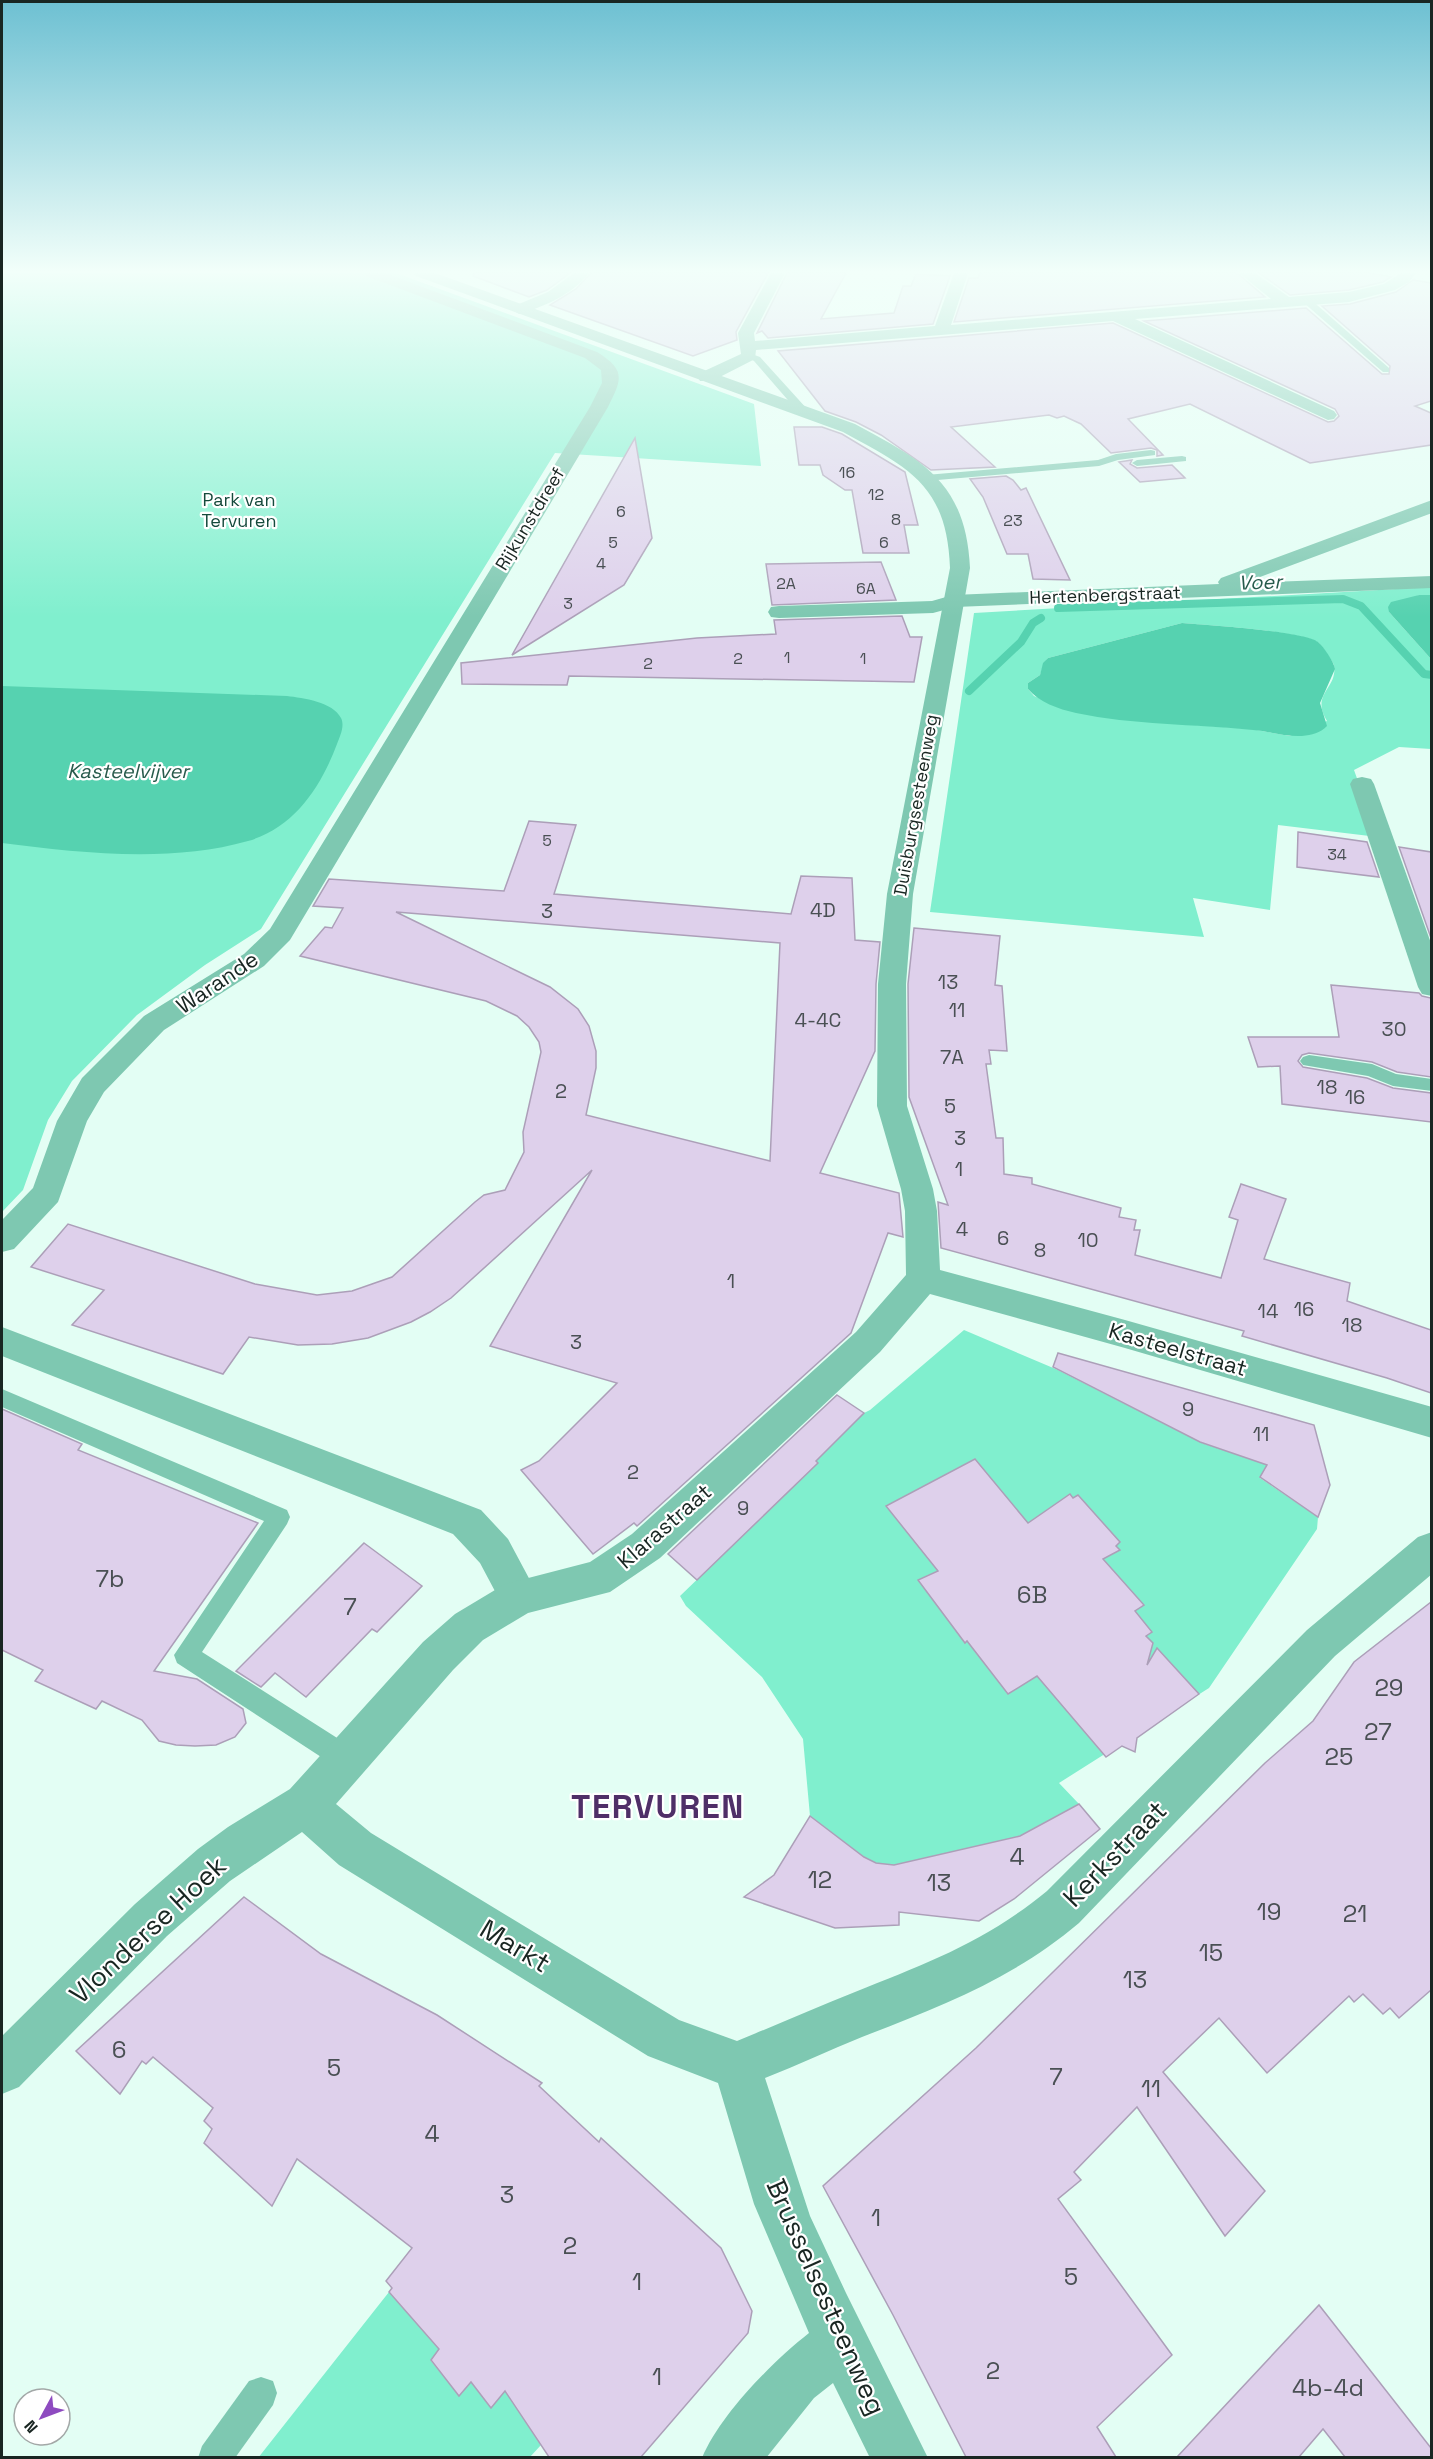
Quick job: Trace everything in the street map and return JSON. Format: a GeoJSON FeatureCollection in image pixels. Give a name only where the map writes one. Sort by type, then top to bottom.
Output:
{"type":"FeatureCollection","features":[{"type":"Feature","properties":{"kind":"street","name":"Rijkunstdreef"},"geometry":{"type":"LineString","coordinates":[[436,675],[609,388]]}},
{"type":"Feature","properties":{"kind":"street","name":"Duisburgsesteenweg"},"geometry":{"type":"LineString","coordinates":[[736,388],[849,428],[891,451],[926,478],[941,494],[960,534],[960,568],[900,894],[892,984],[892,1106],[919,1200],[923,1280]]}},
{"type":"Feature","properties":{"kind":"street"},"geometry":{"type":"LineString","coordinates":[[1270,388],[1328,415]]}},
{"type":"Feature","properties":{"kind":"street"},"geometry":{"type":"LineString","coordinates":[[1206,591],[1431,506]]}},
{"type":"Feature","properties":{"kind":"street","name":"Hertenbergstraat"},"geometry":{"type":"LineString","coordinates":[[779,612],[933,607],[953,601],[1431,582]]}},
{"type":"Feature","properties":{"kind":"street","name":"Warande"},"geometry":{"type":"LineString","coordinates":[[2,1240],[47,1194],[72,1121],[93,1085],[154,1023],[254,960],[280,934],[436,675]]}},
{"type":"Feature","properties":{"kind":"street"},"geometry":{"type":"LineString","coordinates":[[1362,784],[1431,987]]}},
{"type":"Feature","properties":{"kind":"street","name":"Kasteelstraat"},"geometry":{"type":"LineString","coordinates":[[923,1280],[1137,1337],[1431,1423]]}},
{"type":"Feature","properties":{"kind":"street","name":"Klarastraat"},"geometry":{"type":"LineString","coordinates":[[306,1805],[438,1656],[469,1627],[519,1597],[596,1579],[615,1569],[646,1545],[868,1342],[923,1280]]}},
{"type":"Feature","properties":{"kind":"street"},"geometry":{"type":"LineString","coordinates":[[2,1341],[467,1522],[494,1551],[519,1597]]}},
{"type":"Feature","properties":{"kind":"street","name":"Kerkstraat"},"geometry":{"type":"LineString","coordinates":[[736,2066],[962,1974],[1025,1939],[1063,1907],[1321,1643],[1431,1548]]}},
{"type":"Feature","properties":{"kind":"street","name":"Markt"},"geometry":{"type":"LineString","coordinates":[[306,1805],[334,1833],[355,1849],[665,2039],[736,2066]]}},
{"type":"Feature","properties":{"kind":"street","name":"Vlonderse Hoek"},"geometry":{"type":"LineString","coordinates":[[2,2070],[151,1920],[214,1865],[244,1843],[306,1805]]}},
{"type":"Feature","properties":{"kind":"street","name":"Brusselsesteenweg"},"geometry":{"type":"LineString","coordinates":[[736,2066],[774,2188],[840,2342],[900,2457]]}},
{"type":"Feature","properties":{"kind":"street"},"geometry":{"type":"LineString","coordinates":[[730,2457],[795,2379],[840,2342]]}},
{"type":"Feature","properties":{"kind":"lane","name":"Duisburgsesteenweg"},"geometry":{"type":"LineString","coordinates":[[782,388],[804,412]]}},
{"type":"Feature","properties":{"kind":"lane"},"geometry":{"type":"LineString","coordinates":[[926,478],[1099,463],[1116,457],[1151,453]]}},
{"type":"Feature","properties":{"kind":"lane"},"geometry":{"type":"LineString","coordinates":[[1099,463],[1110,466],[1182,459]]}},
{"type":"Feature","properties":{"kind":"lane"},"geometry":{"type":"LineString","coordinates":[[1309,1061],[1372,1070],[1393,1080],[1431,1085]]}},
{"type":"Feature","properties":{"kind":"lane"},"geometry":{"type":"LineString","coordinates":[[2,1398],[279,1517],[186,1655],[347,1759]]}},
{"type":"Feature","properties":{"kind":"lane"},"geometry":{"type":"LineString","coordinates":[[214,2457],[261,2393]]}},
{"type":"Feature","properties":{"kind":"green space","name":"Park van Tervuren"},"geometry":{"type":"Polygon","coordinates":[[[2,388],[710,388],[754,404],[761,466],[555,453],[261,929],[205,965],[137,1015],[72,1081],[48,1120],[23,1190],[2,1212],[2,388]]]}},
{"type":"Feature","properties":{"kind":"green space"},"geometry":{"type":"Polygon","coordinates":[[[1431,587],[1431,595],[1419,595],[1389,612],[1431,659],[1431,749],[1399,747],[1354,770],[1378,837],[1278,825],[1270,910],[1193,898],[1204,937],[930,912],[974,613],[1431,587]],[[1182,623],[1048,658],[1040,675],[1028,683],[1028,689],[1034,696],[1064,709],[1140,721],[1251,729],[1290,736],[1327,721],[1321,704],[1332,680],[1334,665],[1319,643],[1295,635],[1275,632],[1182,623]]]}},
{"type":"Feature","properties":{"kind":"green space"},"geometry":{"type":"Polygon","coordinates":[[[964,1330],[1058,1370],[1202,1443],[1267,1465],[1260,1478],[1318,1517],[1317,1529],[1209,1688],[1059,1783],[1079,1804],[1020,1836],[894,1865],[876,1863],[864,1857],[810,1816],[803,1739],[762,1677],[686,1606],[680,1596],[818,1463],[816,1461],[864,1413],[964,1330]]]}},
{"type":"Feature","properties":{"kind":"green space"},"geometry":{"type":"Polygon","coordinates":[[[389,2292],[439,2349],[431,2361],[459,2395],[471,2382],[491,2408],[525,2366],[519,2412],[541,2445],[530,2457],[258,2458],[389,2292]]]}},
{"type":"Feature","properties":{"kind":"water"},"geometry":{"type":"Polygon","coordinates":[[[1419,595],[1431,595],[1431,659],[1389,612],[1388,607],[1391,602],[1419,595]]]}},
{"type":"Feature","properties":{"kind":"water"},"geometry":{"type":"Polygon","coordinates":[[[1182,623],[1275,632],[1309,638],[1318,642],[1335,669],[1320,703],[1327,726],[1316,733],[1296,736],[1253,730],[1119,720],[1062,709],[1043,701],[1028,689],[1028,683],[1040,675],[1043,663],[1048,658],[1182,623]]]}},
{"type":"Feature","properties":{"kind":"water","name":"Kasteelvijver"},"geometry":{"type":"Polygon","coordinates":[[[2,686],[287,696],[317,702],[331,708],[341,718],[342,728],[323,775],[304,804],[292,816],[264,835],[218,848],[157,854],[93,853],[32,847],[2,843],[2,686]]]}},
{"type":"Feature","properties":{"kind":"building"},"geometry":{"type":"Polygon","coordinates":[[[807,388],[1254,388],[1328,422],[1334,421],[1339,416],[1335,409],[1289,388],[1431,388],[1431,401],[1415,406],[1431,413],[1431,445],[1310,463],[1190,404],[1128,419],[1163,455],[1157,456],[1157,450],[1151,448],[1111,453],[1081,424],[1064,416],[1057,418],[1049,415],[951,427],[995,467],[931,470],[881,435],[856,422],[825,411],[807,388]]]}},
{"type":"Feature","properties":{"kind":"building"},"geometry":{"type":"Polygon","coordinates":[[[794,427],[822,427],[842,434],[905,472],[918,525],[904,525],[909,553],[863,553],[852,490],[845,490],[823,475],[820,465],[799,465],[794,427]]]}},
{"type":"Feature","properties":{"kind":"building"},"geometry":{"type":"Polygon","coordinates":[[[635,438],[652,538],[624,585],[512,655],[635,438]]]}},
{"type":"Feature","properties":{"kind":"building"},"geometry":{"type":"Polygon","coordinates":[[[1132,460],[1130,464],[1137,468],[1172,465],[1185,478],[1140,482],[1119,462],[1132,460]]]}},
{"type":"Feature","properties":{"kind":"building"},"geometry":{"type":"Polygon","coordinates":[[[1006,476],[1013,480],[1021,490],[1026,488],[1070,580],[1033,579],[1028,554],[1007,554],[983,497],[970,479],[1006,476]]]}},
{"type":"Feature","properties":{"kind":"building"},"geometry":{"type":"Polygon","coordinates":[[[881,562],[896,600],[772,605],[766,564],[881,562]]]}},
{"type":"Feature","properties":{"kind":"building"},"geometry":{"type":"Polygon","coordinates":[[[902,616],[910,637],[922,637],[914,682],[569,676],[567,685],[462,684],[461,663],[697,638],[776,634],[774,620],[902,616]]]}},
{"type":"Feature","properties":{"kind":"building"},"geometry":{"type":"Polygon","coordinates":[[[529,821],[576,825],[554,894],[791,914],[801,876],[852,878],[855,940],[880,942],[876,984],[875,1051],[820,1173],[899,1193],[903,1237],[888,1233],[851,1333],[637,1526],[634,1523],[593,1554],[521,1470],[539,1461],[617,1383],[490,1346],[592,1170],[451,1298],[430,1312],[411,1322],[368,1338],[332,1344],[298,1345],[249,1337],[223,1374],[72,1325],[104,1290],[31,1267],[68,1224],[255,1284],[317,1295],[352,1291],[392,1277],[484,1195],[505,1190],[524,1152],[523,1132],[541,1052],[539,1042],[529,1027],[517,1016],[486,1001],[300,956],[325,927],[332,928],[343,908],[313,906],[329,879],[504,891],[529,821]],[[396,912],[550,987],[578,1009],[589,1026],[596,1051],[596,1068],[586,1115],[770,1161],[780,943],[396,912]]]}},
{"type":"Feature","properties":{"kind":"building"},"geometry":{"type":"Polygon","coordinates":[[[1298,832],[1367,842],[1379,877],[1297,867],[1298,832]]]}},
{"type":"Feature","properties":{"kind":"building"},"geometry":{"type":"Polygon","coordinates":[[[1399,847],[1431,852],[1431,938],[1399,847]]]}},
{"type":"Feature","properties":{"kind":"building"},"geometry":{"type":"Polygon","coordinates":[[[914,928],[1000,936],[995,985],[1002,986],[1007,1051],[989,1050],[991,1064],[986,1064],[996,1138],[1003,1138],[1004,1174],[1032,1178],[1032,1184],[1121,1208],[1119,1217],[1136,1220],[1134,1230],[1140,1230],[1135,1255],[1221,1278],[1238,1220],[1229,1217],[1241,1184],[1286,1199],[1264,1259],[1350,1283],[1347,1301],[1431,1330],[1431,1393],[1242,1336],[1244,1331],[941,1248],[938,1202],[948,1205],[909,1097],[908,984],[914,928]]]}},
{"type":"Feature","properties":{"kind":"building"},"geometry":{"type":"Polygon","coordinates":[[[1331,985],[1419,993],[1431,998],[1431,1077],[1397,1072],[1372,1062],[1309,1053],[1302,1055],[1298,1061],[1303,1067],[1367,1078],[1393,1088],[1431,1093],[1431,1122],[1282,1104],[1280,1066],[1258,1067],[1248,1037],[1339,1037],[1331,985]]]}},
{"type":"Feature","properties":{"kind":"building"},"geometry":{"type":"Polygon","coordinates":[[[1058,1353],[1314,1425],[1330,1485],[1318,1517],[1260,1477],[1267,1465],[1200,1442],[1053,1367],[1058,1353]]]}},
{"type":"Feature","properties":{"kind":"building"},"geometry":{"type":"Polygon","coordinates":[[[837,1395],[864,1413],[816,1461],[818,1463],[697,1580],[668,1554],[837,1395]]]}},
{"type":"Feature","properties":{"kind":"building"},"geometry":{"type":"Polygon","coordinates":[[[2,1409],[82,1444],[78,1450],[258,1523],[154,1671],[197,1679],[243,1709],[246,1723],[235,1737],[216,1745],[176,1745],[159,1741],[142,1720],[102,1701],[96,1709],[35,1681],[43,1670],[2,1650],[2,1409]]]}},
{"type":"Feature","properties":{"kind":"building"},"geometry":{"type":"Polygon","coordinates":[[[975,1459],[1028,1523],[1070,1494],[1073,1498],[1078,1495],[1120,1542],[1116,1546],[1120,1550],[1103,1559],[1144,1605],[1135,1611],[1152,1632],[1146,1636],[1153,1643],[1147,1665],[1157,1648],[1199,1694],[1137,1738],[1135,1752],[1122,1746],[1106,1757],[1037,1676],[1008,1694],[967,1641],[965,1643],[918,1580],[938,1571],[886,1506],[975,1459]]]}},
{"type":"Feature","properties":{"kind":"building"},"geometry":{"type":"Polygon","coordinates":[[[364,1543],[422,1586],[377,1632],[372,1629],[306,1697],[275,1673],[261,1687],[236,1671],[364,1543]]]}},
{"type":"Feature","properties":{"kind":"building"},"geometry":{"type":"Polygon","coordinates":[[[1431,1602],[1431,1990],[1399,2018],[1390,2008],[1383,2014],[1363,1994],[1354,2002],[1349,1996],[1267,2073],[1219,2018],[1163,2072],[1265,2191],[1225,2236],[1137,2107],[1074,2172],[1081,2180],[1058,2199],[1172,2355],[1097,2427],[1116,2457],[966,2457],[823,2186],[976,2048],[1265,1763],[1313,1721],[1354,1662],[1431,1602]]]}},
{"type":"Feature","properties":{"kind":"building"},"geometry":{"type":"Polygon","coordinates":[[[1079,1804],[1100,1829],[1014,1899],[979,1921],[899,1912],[899,1925],[835,1928],[744,1897],[774,1875],[810,1816],[864,1857],[876,1863],[894,1865],[1020,1836],[1079,1804]]]}},
{"type":"Feature","properties":{"kind":"building"},"geometry":{"type":"Polygon","coordinates":[[[244,1897],[321,1954],[437,2015],[542,2083],[539,2086],[599,2142],[601,2138],[721,2248],[752,2311],[748,2333],[641,2457],[549,2457],[505,2391],[491,2408],[471,2382],[459,2396],[431,2360],[439,2349],[389,2292],[392,2288],[386,2281],[412,2248],[297,2159],[272,2206],[204,2143],[212,2129],[204,2121],[213,2108],[153,2057],[146,2064],[142,2061],[120,2094],[76,2051],[244,1897]]]}},
{"type":"Feature","properties":{"kind":"building"},"geometry":{"type":"Polygon","coordinates":[[[1319,2305],[1431,2448],[1431,2457],[1345,2457],[1323,2429],[1299,2457],[1177,2457],[1319,2305]]]}},
{"type":"Feature","properties":{"kind":"waterway","name":"Voer"},"geometry":{"type":"LineString","coordinates":[[1058,608],[1343,599],[1361,606],[1424,674],[1432,675]]}},
{"type":"Feature","properties":{"kind":"waterway","name":"Voer"},"geometry":{"type":"LineString","coordinates":[[969,691],[1021,642],[1033,623],[1041,618]]}},
{"type":"Feature","properties":{"kind":"district","name":"TERVUREN"},"geometry":{"type":"Point","coordinates":[658,1806]}}]}
